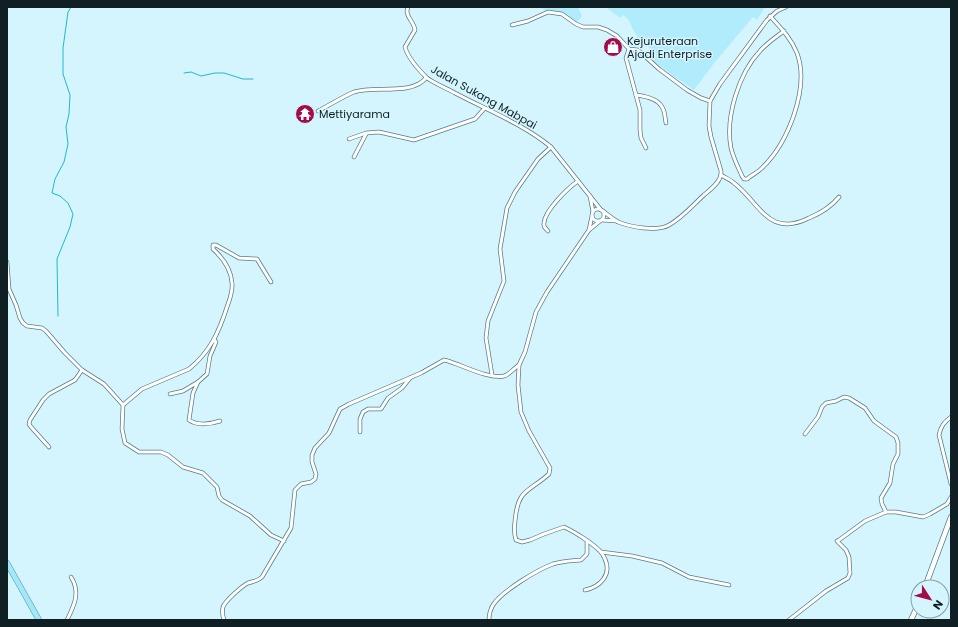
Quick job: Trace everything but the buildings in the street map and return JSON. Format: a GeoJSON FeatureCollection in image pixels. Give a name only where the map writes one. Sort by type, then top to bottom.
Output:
{"type":"FeatureCollection","features":[{"type":"Feature","properties":{"kind":"main road"},"geometry":{"type":"LineString","coordinates":[[7,563],[39,620]]}},
{"type":"Feature","properties":{"kind":"street","name":"Jalan Sukang Mabpai"},"geometry":{"type":"LineString","coordinates":[[408,7],[407,15],[416,30],[405,47],[412,62],[426,78],[538,137],[551,147],[602,210],[617,221]]}},
{"type":"Feature","properties":{"kind":"street"},"geometry":{"type":"LineString","coordinates":[[786,7],[770,16],[720,84],[710,101],[709,126],[721,175],[734,183],[765,216],[778,223],[787,225],[794,224],[816,215],[832,205],[839,197]]}},
{"type":"Feature","properties":{"kind":"street"},"geometry":{"type":"LineString","coordinates":[[512,24],[528,21],[548,12],[562,14],[582,27],[598,27],[613,33],[629,48],[638,50],[686,90],[710,101]]}},
{"type":"Feature","properties":{"kind":"street"},"geometry":{"type":"LineString","coordinates":[[770,16],[784,31],[793,44],[797,54],[801,72],[799,97],[796,110],[783,139],[775,152],[762,168],[747,179],[744,179],[731,148],[731,110],[741,81],[751,62],[760,50],[784,31]]}},
{"type":"Feature","properties":{"kind":"street"},"geometry":{"type":"LineString","coordinates":[[629,48],[626,58],[640,110],[641,138],[646,148]]}},
{"type":"Feature","properties":{"kind":"street"},"geometry":{"type":"LineString","coordinates":[[318,111],[354,92],[409,88],[426,78]]}},
{"type":"Feature","properties":{"kind":"street"},"geometry":{"type":"LineString","coordinates":[[636,95],[650,98],[659,102],[662,107],[666,123]]}},
{"type":"Feature","properties":{"kind":"street"},"geometry":{"type":"LineString","coordinates":[[349,139],[366,133],[379,132],[414,140],[475,119],[484,109]]}},
{"type":"Feature","properties":{"kind":"street"},"geometry":{"type":"LineString","coordinates":[[354,157],[366,133]]}},
{"type":"Feature","properties":{"kind":"street"},"geometry":{"type":"LineString","coordinates":[[492,375],[486,338],[488,321],[504,281],[500,249],[501,235],[507,208],[515,192],[538,159],[551,147]]}},
{"type":"Feature","properties":{"kind":"street","name":"Jalan Sukang Mabpai"},"geometry":{"type":"LineString","coordinates":[[601,220],[617,221],[640,228],[652,229],[669,226],[708,191],[721,175]]}},
{"type":"Feature","properties":{"kind":"street"},"geometry":{"type":"LineString","coordinates":[[548,231],[544,227],[544,221],[551,209],[563,193],[578,181]]}},
{"type":"Feature","properties":{"kind":"street","name":"Jalan Sukang Mabpai"},"geometry":{"type":"LineString","coordinates":[[589,194],[593,214]]}},
{"type":"Feature","properties":{"kind":"street"},"geometry":{"type":"LineString","coordinates":[[224,620],[223,607],[241,588],[259,580],[262,577],[284,541],[291,528],[295,490],[301,484],[311,482],[314,479],[316,474],[312,462],[312,455],[315,448],[331,429],[340,409],[421,373],[444,360],[480,373],[504,376],[518,364],[525,352],[536,312],[547,292],[589,230],[604,216],[602,210],[596,209],[593,214],[589,230]]}},
{"type":"Feature","properties":{"kind":"street"},"geometry":{"type":"LineString","coordinates":[[593,214],[594,219],[601,220]]}},
{"type":"Feature","properties":{"kind":"street"},"geometry":{"type":"LineString","coordinates":[[123,404],[142,389],[189,369],[196,364],[214,340],[220,329],[232,294],[233,283],[226,263],[213,248],[213,245],[216,245],[239,258],[258,259],[271,282]]}},
{"type":"Feature","properties":{"kind":"street"},"geometry":{"type":"LineString","coordinates":[[7,262],[10,289],[20,318],[27,326],[42,328],[46,331],[82,370],[104,384],[123,404],[122,430],[125,443],[129,447],[139,452],[161,452],[168,455],[183,467],[203,473],[215,484],[222,500],[250,516],[271,535],[284,541]]}},
{"type":"Feature","properties":{"kind":"street"},"geometry":{"type":"LineString","coordinates":[[170,394],[183,391],[198,382],[207,374],[210,356],[216,342],[214,340]]}},
{"type":"Feature","properties":{"kind":"street"},"geometry":{"type":"LineString","coordinates":[[518,364],[518,385],[521,412],[529,431],[550,468],[549,474],[527,489],[518,504],[514,528],[516,540],[522,542],[564,528],[602,552],[632,556],[662,563],[689,577],[729,585]]}},
{"type":"Feature","properties":{"kind":"street"},"geometry":{"type":"LineString","coordinates":[[49,447],[31,427],[30,421],[43,400],[49,394],[75,380],[82,370]]}},
{"type":"Feature","properties":{"kind":"street"},"geometry":{"type":"LineString","coordinates":[[360,432],[361,416],[363,412],[368,409],[381,409],[388,398],[402,388],[410,378]]}},
{"type":"Feature","properties":{"kind":"street"},"geometry":{"type":"LineString","coordinates":[[198,382],[193,393],[191,422],[200,424],[215,423],[220,421]]}},
{"type":"Feature","properties":{"kind":"street"},"geometry":{"type":"LineString","coordinates":[[806,434],[826,403],[836,401],[844,397],[849,398],[864,408],[874,421],[896,437],[898,450],[890,483],[881,498],[886,512]]}},
{"type":"Feature","properties":{"kind":"street"},"geometry":{"type":"LineString","coordinates":[[951,417],[944,423],[939,435],[951,484]]}},
{"type":"Feature","properties":{"kind":"street"},"geometry":{"type":"LineString","coordinates":[[789,620],[826,591],[848,578],[851,566],[849,557],[846,550],[837,541],[865,521],[886,512],[896,512],[923,517],[949,504],[951,497]]}},
{"type":"Feature","properties":{"kind":"street"},"geometry":{"type":"LineString","coordinates":[[928,579],[951,517]]}},
{"type":"Feature","properties":{"kind":"street"},"geometry":{"type":"LineString","coordinates":[[489,620],[489,614],[492,606],[500,596],[542,569],[567,561],[581,560],[587,554],[586,541]]}},
{"type":"Feature","properties":{"kind":"street"},"geometry":{"type":"LineString","coordinates":[[585,590],[596,586],[605,578],[608,566],[602,552]]}},
{"type":"Feature","properties":{"kind":"street"},"geometry":{"type":"LineString","coordinates":[[66,620],[74,605],[76,593],[75,584],[71,577]]}},
{"type":"Feature","properties":{"kind":"shaded area"},"geometry":{"type":"Polygon","coordinates":[[[539,7],[578,7],[582,16],[576,24],[562,14],[548,12],[539,7]]]}},
{"type":"Feature","properties":{"kind":"shaded area"},"geometry":{"type":"Polygon","coordinates":[[[608,7],[765,7],[757,20],[753,17],[715,62],[694,90],[654,61],[656,55],[636,34],[628,19],[623,15],[620,18],[608,9],[608,7]]]}},
{"type":"Feature","properties":{"kind":"waterway"},"geometry":{"type":"LineString","coordinates":[[58,316],[57,259],[70,227],[73,214],[68,203],[60,196],[52,193],[55,179],[64,162],[68,144],[66,127],[69,114],[70,95],[63,74],[63,48],[68,12],[71,7]]}},
{"type":"Feature","properties":{"kind":"waterway"},"geometry":{"type":"LineString","coordinates":[[184,73],[191,72],[201,76],[224,73],[243,79],[253,79]]}},
{"type":"Feature","properties":{"kind":"place","name":"Kejuruteraan Ajadi Enterprise"},"geometry":{"type":"Point","coordinates":[613,47]}},
{"type":"Feature","properties":{"kind":"place","name":"Mettiyarama"},"geometry":{"type":"Point","coordinates":[305,114]}}]}
